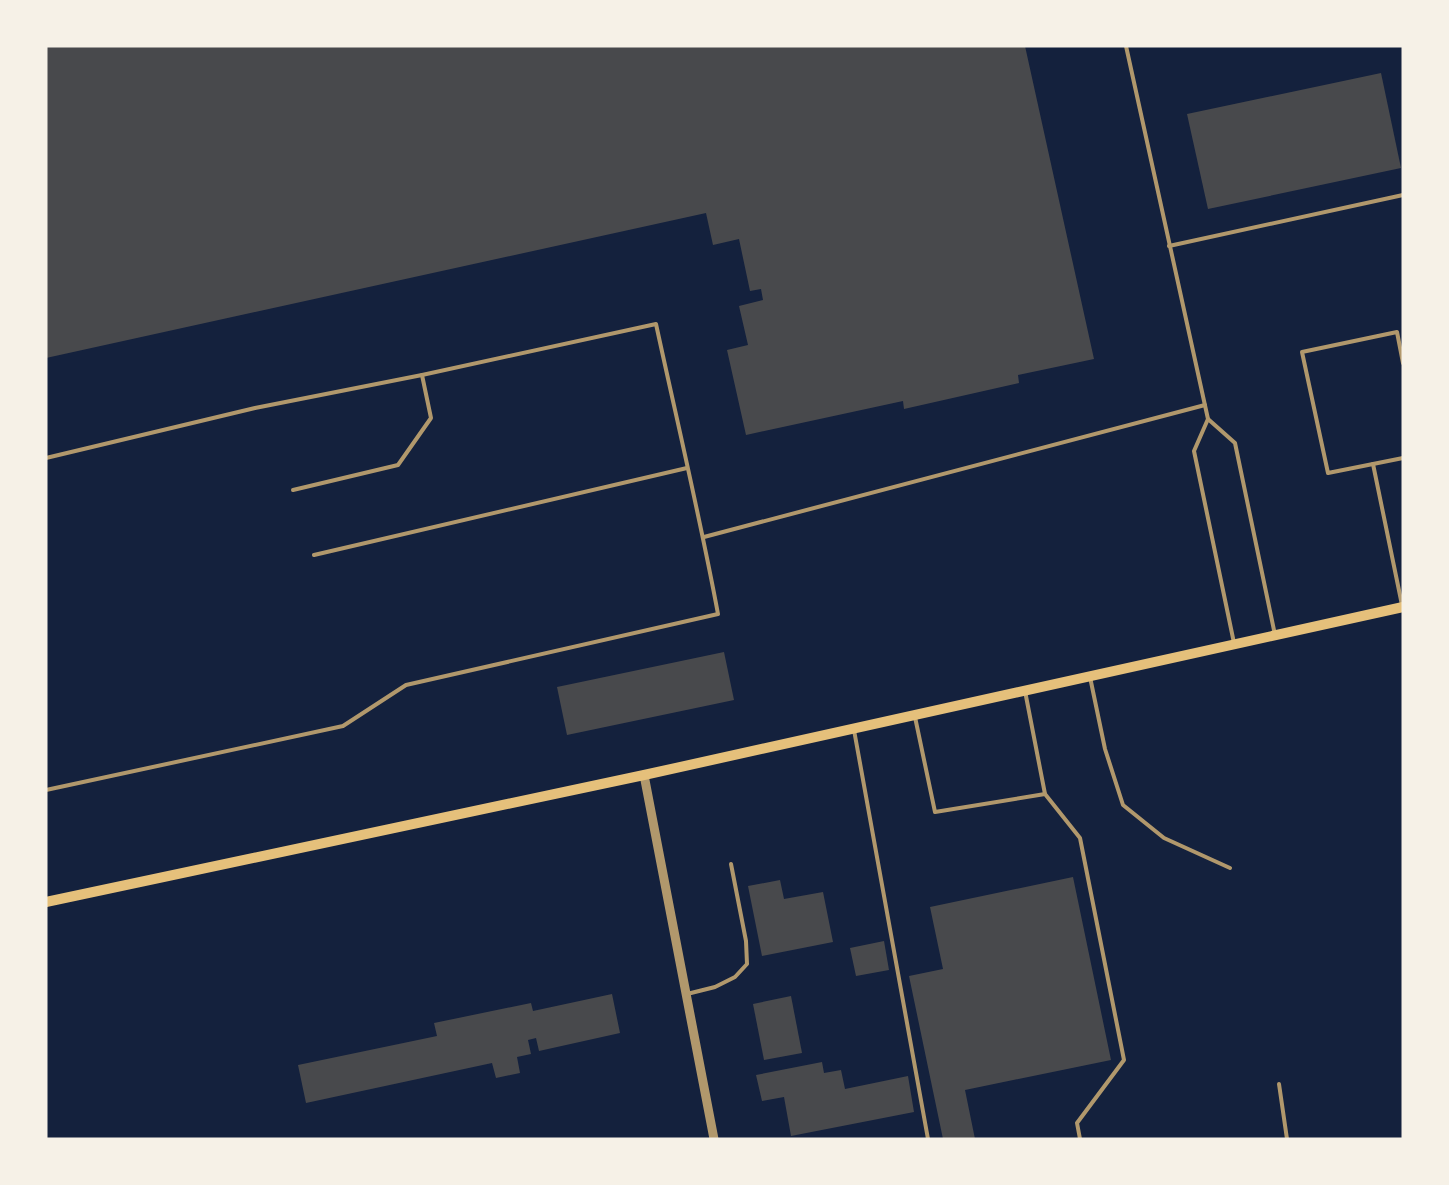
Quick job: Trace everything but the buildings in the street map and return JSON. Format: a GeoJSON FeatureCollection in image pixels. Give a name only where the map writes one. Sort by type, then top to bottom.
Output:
{"type":"FeatureCollection","features":[{"type":"Feature","properties":{"kind":"main road"},"geometry":{"type":"LineString","coordinates":[[46,902],[644,775],[1402,607]]}},
{"type":"Feature","properties":{"kind":"street"},"geometry":{"type":"LineString","coordinates":[[644,775],[714,1139]]}},
{"type":"Feature","properties":{"kind":"lane"},"geometry":{"type":"LineString","coordinates":[[1126,46],[1208,419],[1194,451],[1234,644]]}},
{"type":"Feature","properties":{"kind":"lane"},"geometry":{"type":"LineString","coordinates":[[1169,246],[1403,195]]}},
{"type":"Feature","properties":{"kind":"lane"},"geometry":{"type":"LineString","coordinates":[[46,458],[255,408],[422,375],[656,324],[704,537],[718,614],[406,685],[343,726],[46,790]]}},
{"type":"Feature","properties":{"kind":"lane"},"geometry":{"type":"LineString","coordinates":[[1403,363],[1397,332],[1302,352],[1328,473],[1403,458]]}},
{"type":"Feature","properties":{"kind":"lane"},"geometry":{"type":"LineString","coordinates":[[293,490],[398,465],[431,418],[422,375]]}},
{"type":"Feature","properties":{"kind":"lane"},"geometry":{"type":"LineString","coordinates":[[704,537],[1205,405]]}},
{"type":"Feature","properties":{"kind":"lane"},"geometry":{"type":"LineString","coordinates":[[1208,419],[1235,442],[1275,635]]}},
{"type":"Feature","properties":{"kind":"lane"},"geometry":{"type":"LineString","coordinates":[[1373,464],[1402,607]]}},
{"type":"Feature","properties":{"kind":"lane"},"geometry":{"type":"LineString","coordinates":[[314,555],[687,468]]}},
{"type":"Feature","properties":{"kind":"lane"},"geometry":{"type":"LineString","coordinates":[[1090,677],[1105,749],[1123,805],[1164,838],[1230,868]]}},
{"type":"Feature","properties":{"kind":"lane"},"geometry":{"type":"LineString","coordinates":[[1025,691],[1045,794],[1080,838],[1124,1060],[1077,1123],[1080,1139]]}},
{"type":"Feature","properties":{"kind":"lane"},"geometry":{"type":"LineString","coordinates":[[914,716],[936,812],[1045,794]]}},
{"type":"Feature","properties":{"kind":"lane"},"geometry":{"type":"LineString","coordinates":[[854,729],[928,1139]]}},
{"type":"Feature","properties":{"kind":"lane"},"geometry":{"type":"LineString","coordinates":[[687,994],[715,987],[735,977],[747,964],[746,941],[732,864]]}},
{"type":"Feature","properties":{"kind":"lane"},"geometry":{"type":"LineString","coordinates":[[1279,1084],[1287,1139]]}}]}
